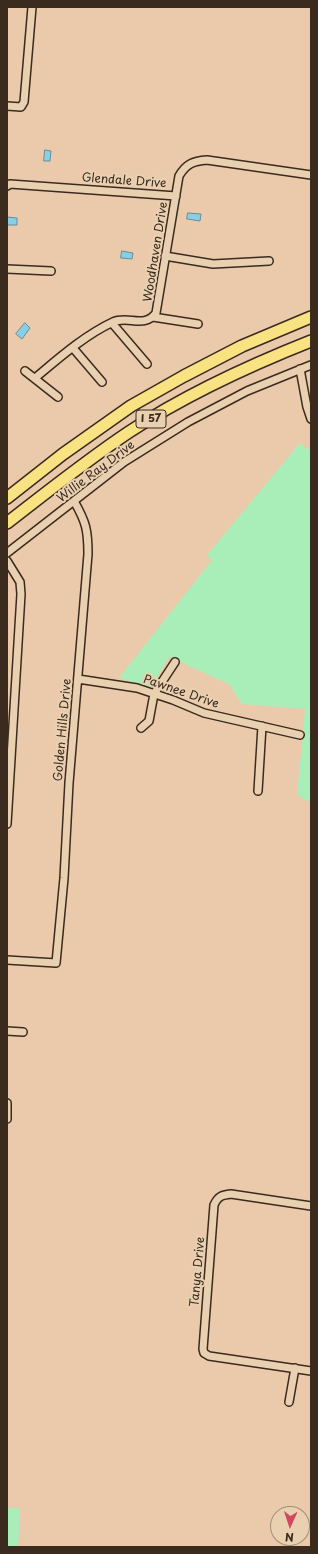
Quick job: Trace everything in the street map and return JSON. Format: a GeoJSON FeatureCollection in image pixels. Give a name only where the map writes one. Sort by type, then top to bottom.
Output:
{"type":"FeatureCollection","features":[{"type":"Feature","properties":{"kind":"highway","name":"I 57"},"geometry":{"type":"LineString","coordinates":[[7,498],[63,454],[131,406],[242,346],[311,317]]}},
{"type":"Feature","properties":{"kind":"highway","name":"I 57"},"geometry":{"type":"LineString","coordinates":[[7,524],[66,477],[110,445],[177,402],[269,358],[311,341]]}},
{"type":"Feature","properties":{"kind":"street"},"geometry":{"type":"LineString","coordinates":[[7,106],[22,110],[25,96],[32,7]]}},
{"type":"Feature","properties":{"kind":"street","name":"Glendale Drive"},"geometry":{"type":"LineString","coordinates":[[7,186],[10,184],[176,196],[179,176],[185,167],[196,160],[207,160],[311,175]]}},
{"type":"Feature","properties":{"kind":"street","name":"Woodhaven Drive"},"geometry":{"type":"LineString","coordinates":[[35,378],[85,339],[112,323],[121,321],[144,321],[153,317],[158,308],[165,256],[176,196]]}},
{"type":"Feature","properties":{"kind":"street"},"geometry":{"type":"LineString","coordinates":[[165,256],[213,264],[269,261]]}},
{"type":"Feature","properties":{"kind":"street"},"geometry":{"type":"LineString","coordinates":[[7,269],[51,271]]}},
{"type":"Feature","properties":{"kind":"street"},"geometry":{"type":"LineString","coordinates":[[153,317],[198,324]]}},
{"type":"Feature","properties":{"kind":"street"},"geometry":{"type":"LineString","coordinates":[[112,323],[147,364]]}},
{"type":"Feature","properties":{"kind":"street"},"geometry":{"type":"LineString","coordinates":[[73,348],[102,382]]}},
{"type":"Feature","properties":{"kind":"street","name":"Willie Ray Drive"},"geometry":{"type":"LineString","coordinates":[[7,553],[124,462],[188,422],[247,391],[311,365]]}},
{"type":"Feature","properties":{"kind":"street"},"geometry":{"type":"LineString","coordinates":[[300,369],[306,407],[311,419]]}},
{"type":"Feature","properties":{"kind":"street"},"geometry":{"type":"LineString","coordinates":[[26,371],[58,397]]}},
{"type":"Feature","properties":{"kind":"street","name":"Golden Hills Drive"},"geometry":{"type":"LineString","coordinates":[[7,960],[56,963],[64,878],[69,783],[87,574],[88,532],[83,517],[74,502]]}},
{"type":"Feature","properties":{"kind":"street"},"geometry":{"type":"LineString","coordinates":[[7,561],[20,582],[21,594],[7,824]]}},
{"type":"Feature","properties":{"kind":"street"},"geometry":{"type":"LineString","coordinates":[[141,728],[149,721],[154,694],[175,662]]}},
{"type":"Feature","properties":{"kind":"street","name":"Pawnee Drive"},"geometry":{"type":"LineString","coordinates":[[78,679],[137,688],[204,713],[300,735]]}},
{"type":"Feature","properties":{"kind":"street"},"geometry":{"type":"LineString","coordinates":[[258,791],[262,726]]}},
{"type":"Feature","properties":{"kind":"street"},"geometry":{"type":"LineString","coordinates":[[7,1031],[23,1032]]}},
{"type":"Feature","properties":{"kind":"street"},"geometry":{"type":"LineString","coordinates":[[7,1119],[8,1103]]}},
{"type":"Feature","properties":{"kind":"street","name":"Tanya Drive"},"geometry":{"type":"LineString","coordinates":[[296,1368],[209,1356],[204,1353],[203,1349],[214,1205],[217,1199],[222,1195],[231,1194],[311,1206]]}},
{"type":"Feature","properties":{"kind":"street"},"geometry":{"type":"LineString","coordinates":[[289,1402],[296,1368],[311,1371]]}},
{"type":"Feature","properties":{"kind":"green space"},"geometry":{"type":"Polygon","coordinates":[[[300,443],[311,451],[311,803],[297,795],[305,709],[242,704],[229,684],[169,657],[151,687],[119,678],[212,560],[207,555],[300,443]]]}},
{"type":"Feature","properties":{"kind":"green space"},"geometry":{"type":"Polygon","coordinates":[[[7,1508],[20,1508],[18,1547],[7,1547],[7,1508]]]}},
{"type":"Feature","properties":{"kind":"water"},"geometry":{"type":"Polygon","coordinates":[[[45,150],[51,151],[50,161],[44,161],[45,150]]]}},
{"type":"Feature","properties":{"kind":"water"},"geometry":{"type":"Polygon","coordinates":[[[188,213],[201,214],[200,221],[187,219],[188,213]]]}},
{"type":"Feature","properties":{"kind":"water"},"geometry":{"type":"Polygon","coordinates":[[[7,217],[17,218],[17,225],[7,225],[7,217]]]}},
{"type":"Feature","properties":{"kind":"water"},"geometry":{"type":"Polygon","coordinates":[[[122,251],[133,253],[132,259],[121,258],[122,251]]]}},
{"type":"Feature","properties":{"kind":"water"},"geometry":{"type":"Polygon","coordinates":[[[25,323],[30,328],[22,339],[16,334],[25,323]]]}}]}
